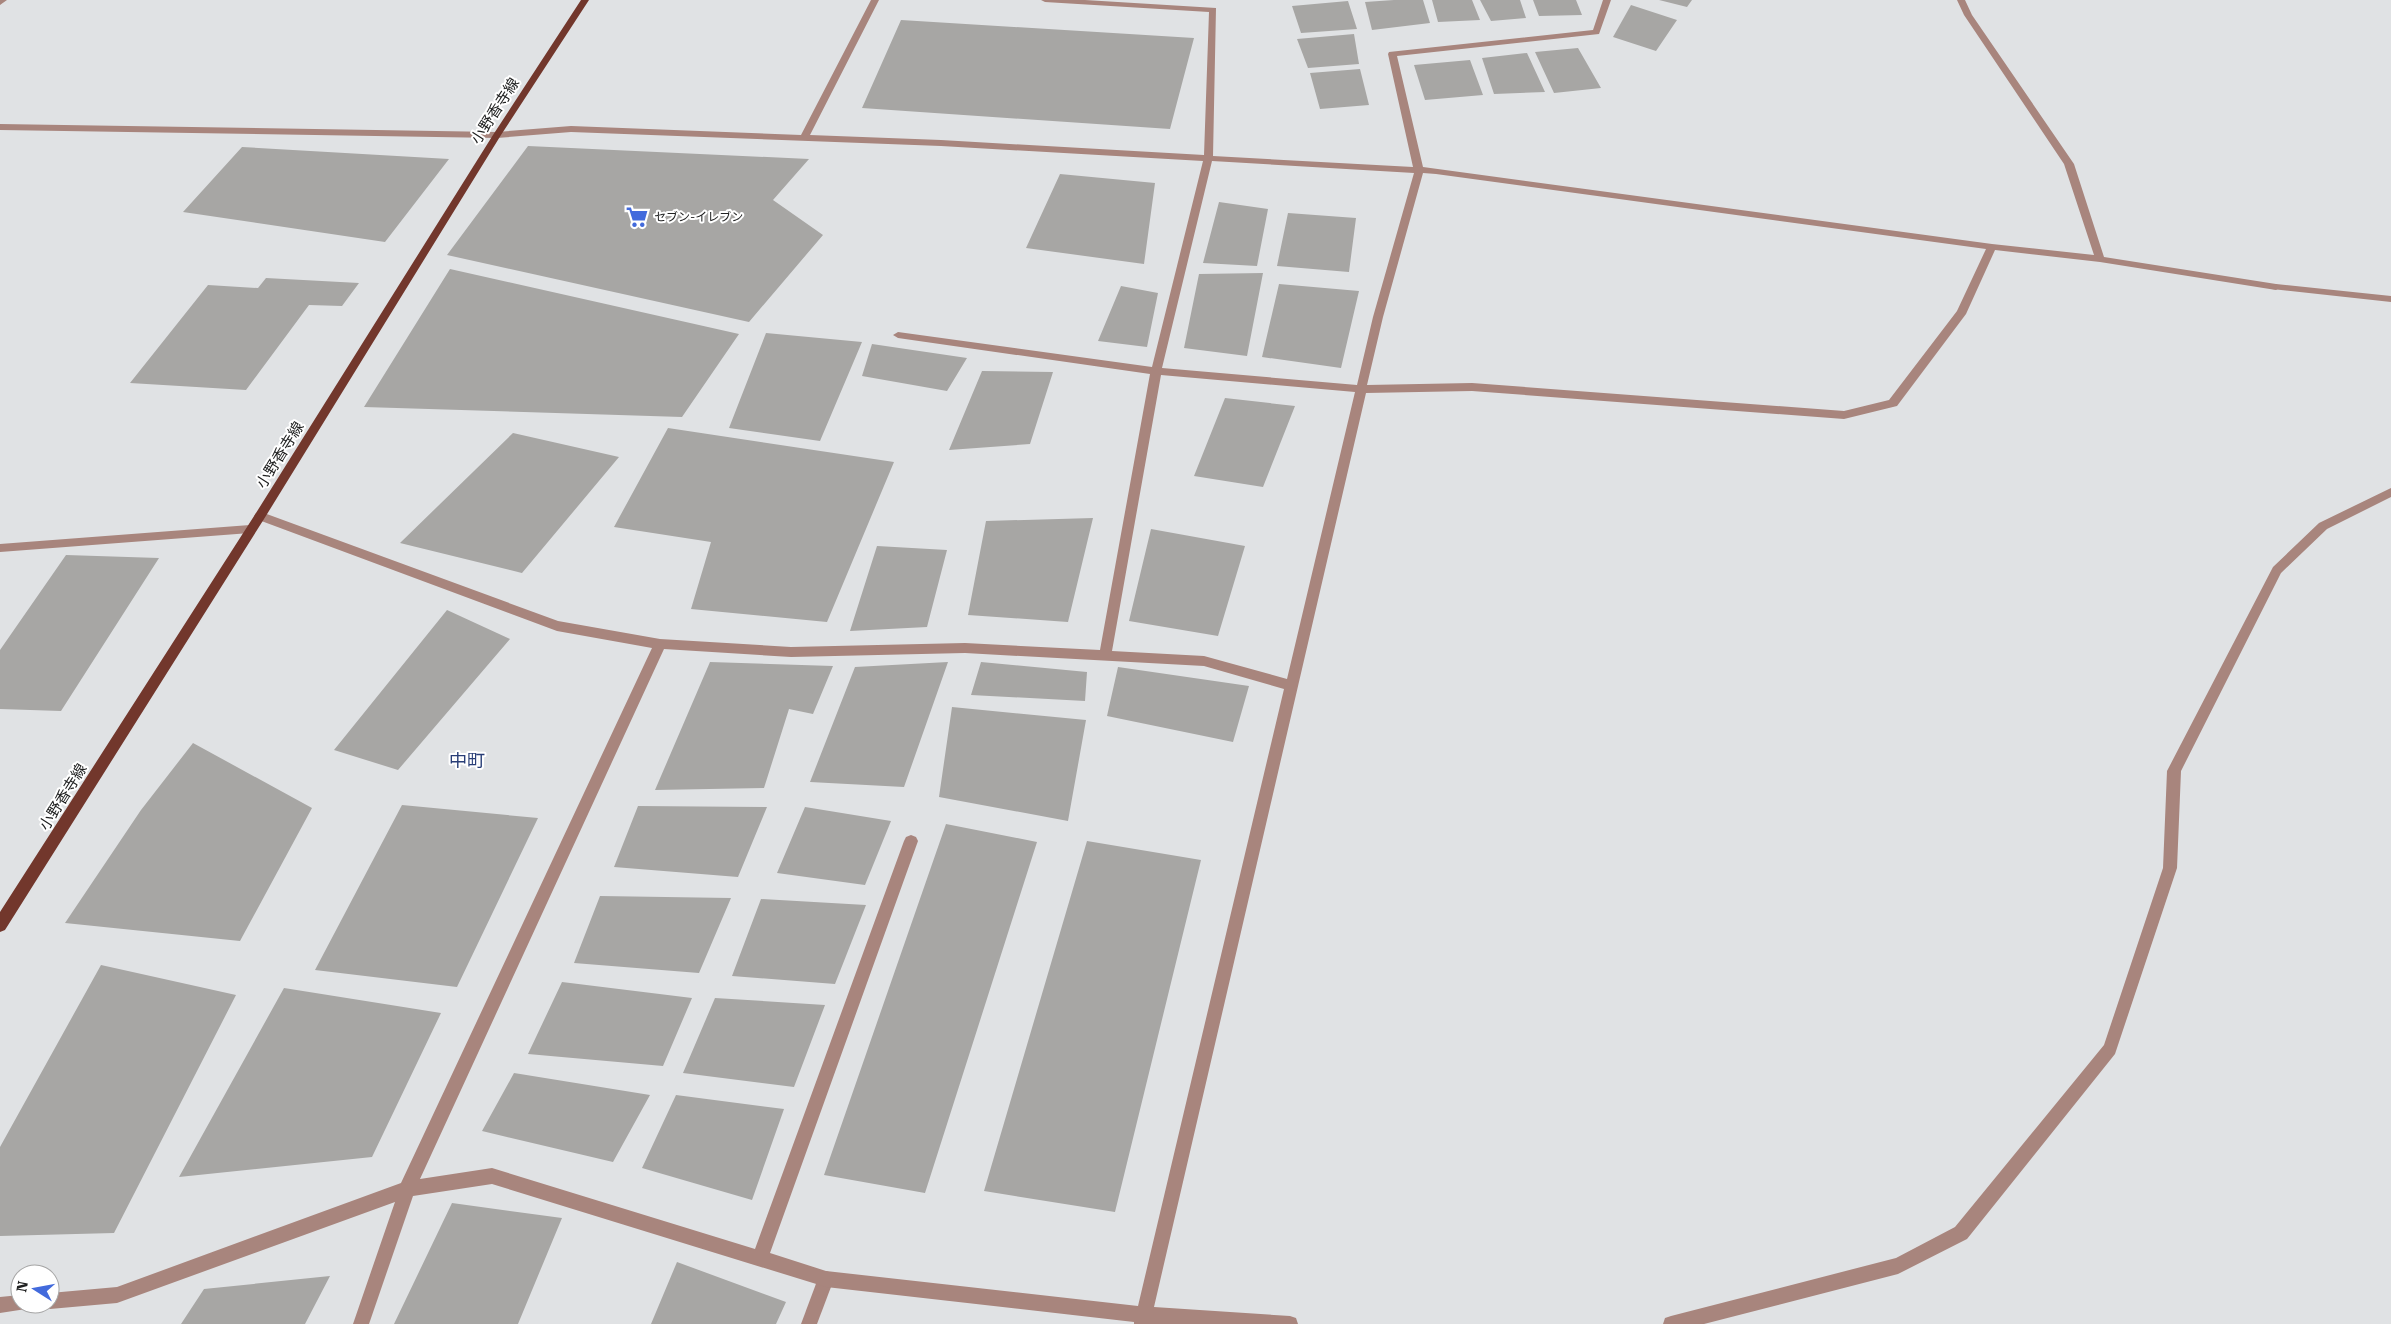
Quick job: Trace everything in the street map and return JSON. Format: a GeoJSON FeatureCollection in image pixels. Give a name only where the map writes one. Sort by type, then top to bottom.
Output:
{"type":"FeatureCollection","features":[{"type":"Feature","properties":{"kind":"main road","name":"小野香寺線"},"geometry":{"type":"LineString","coordinates":[[0,925],[260,516],[497,135],[585,0]]}},
{"type":"Feature","properties":{"kind":"street"},"geometry":{"type":"LineString","coordinates":[[0,3],[3,0]]}},
{"type":"Feature","properties":{"kind":"street"},"geometry":{"type":"LineString","coordinates":[[804,138],[875,0]]}},
{"type":"Feature","properties":{"kind":"street"},"geometry":{"type":"LineString","coordinates":[[1045,0],[1213,10]]}},
{"type":"Feature","properties":{"kind":"street"},"geometry":{"type":"LineString","coordinates":[[1105,656],[1156,371],[1208,160],[1213,10],[1204,0]]}},
{"type":"Feature","properties":{"kind":"street"},"geometry":{"type":"LineString","coordinates":[[1143,1319],[1378,317],[1419,172],[1392,54],[1596,32],[1607,0]]}},
{"type":"Feature","properties":{"kind":"street"},"geometry":{"type":"LineString","coordinates":[[1961,0],[1968,15],[2069,164],[2100,259]]}},
{"type":"Feature","properties":{"kind":"street"},"geometry":{"type":"LineString","coordinates":[[0,127],[497,135],[571,129],[941,143],[1419,172],[1436,171],[1992,247],[2100,259],[2276,287],[2391,299]]}},
{"type":"Feature","properties":{"kind":"street"},"geometry":{"type":"LineString","coordinates":[[898,336],[1156,371],[1361,389],[1472,387],[1844,415],[1893,403],[1962,312],[1992,247]]}},
{"type":"Feature","properties":{"kind":"street"},"geometry":{"type":"LineString","coordinates":[[1671,1324],[1898,1266],[1961,1233],[2110,1049],[2170,868],[2174,771],[2277,570],[2323,526],[2391,492]]}},
{"type":"Feature","properties":{"kind":"street"},"geometry":{"type":"LineString","coordinates":[[260,516],[557,626],[660,644],[792,652],[965,648],[1204,661],[1292,686]]}},
{"type":"Feature","properties":{"kind":"street"},"geometry":{"type":"LineString","coordinates":[[0,548],[250,530]]}},
{"type":"Feature","properties":{"kind":"street"},"geometry":{"type":"LineString","coordinates":[[362,1324],[407,1189],[660,644]]}},
{"type":"Feature","properties":{"kind":"street"},"geometry":{"type":"LineString","coordinates":[[760,1258],[911,841]]}},
{"type":"Feature","properties":{"kind":"street"},"geometry":{"type":"LineString","coordinates":[[60,1300],[117,1295],[407,1189],[492,1176],[826,1278],[1143,1319],[1290,1324]]}},
{"type":"Feature","properties":{"kind":"street"},"geometry":{"type":"LineString","coordinates":[[809,1324],[826,1278]]}},
{"type":"Feature","properties":{"kind":"building"},"geometry":{"type":"Polygon","coordinates":[[[1423,0],[1430,23],[1372,30],[1365,2],[1423,0]]]}},
{"type":"Feature","properties":{"kind":"building"},"geometry":{"type":"Polygon","coordinates":[[[1432,0],[1472,0],[1480,20],[1438,22],[1432,0]]]}},
{"type":"Feature","properties":{"kind":"building"},"geometry":{"type":"Polygon","coordinates":[[[1480,0],[1520,0],[1526,18],[1491,21],[1480,0]]]}},
{"type":"Feature","properties":{"kind":"building"},"geometry":{"type":"Polygon","coordinates":[[[1533,0],[1576,0],[1582,15],[1539,16],[1533,0]]]}},
{"type":"Feature","properties":{"kind":"building"},"geometry":{"type":"Polygon","coordinates":[[[1659,0],[1692,0],[1687,7],[1659,0]]]}},
{"type":"Feature","properties":{"kind":"building"},"geometry":{"type":"Polygon","coordinates":[[[1348,1],[1357,29],[1301,33],[1292,6],[1348,1]]]}},
{"type":"Feature","properties":{"kind":"building"},"geometry":{"type":"Polygon","coordinates":[[[1631,5],[1677,20],[1656,51],[1613,37],[1631,5]]]}},
{"type":"Feature","properties":{"kind":"building"},"geometry":{"type":"Polygon","coordinates":[[[901,20],[1194,38],[1170,129],[862,108],[901,20]]]}},
{"type":"Feature","properties":{"kind":"building"},"geometry":{"type":"Polygon","coordinates":[[[1354,34],[1359,64],[1308,68],[1297,39],[1354,34]]]}},
{"type":"Feature","properties":{"kind":"building"},"geometry":{"type":"Polygon","coordinates":[[[1578,48],[1601,88],[1554,93],[1535,52],[1578,48]]]}},
{"type":"Feature","properties":{"kind":"building"},"geometry":{"type":"Polygon","coordinates":[[[1527,53],[1545,92],[1494,94],[1482,58],[1527,53]]]}},
{"type":"Feature","properties":{"kind":"building"},"geometry":{"type":"Polygon","coordinates":[[[1470,60],[1483,95],[1425,100],[1414,65],[1470,60]]]}},
{"type":"Feature","properties":{"kind":"building"},"geometry":{"type":"Polygon","coordinates":[[[1360,69],[1369,105],[1320,109],[1310,73],[1360,69]]]}},
{"type":"Feature","properties":{"kind":"building","name":"セブン-イレブン"},"geometry":{"type":"Polygon","coordinates":[[[528,146],[809,159],[773,200],[823,235],[749,322],[447,255],[528,146]]]}},
{"type":"Feature","properties":{"kind":"building"},"geometry":{"type":"Polygon","coordinates":[[[242,147],[449,159],[385,242],[183,212],[242,147]]]}},
{"type":"Feature","properties":{"kind":"building"},"geometry":{"type":"Polygon","coordinates":[[[1060,174],[1155,183],[1144,264],[1026,248],[1060,174]]]}},
{"type":"Feature","properties":{"kind":"building"},"geometry":{"type":"Polygon","coordinates":[[[1219,202],[1268,209],[1257,266],[1203,263],[1219,202]]]}},
{"type":"Feature","properties":{"kind":"building"},"geometry":{"type":"Polygon","coordinates":[[[1288,213],[1356,218],[1349,272],[1277,266],[1288,213]]]}},
{"type":"Feature","properties":{"kind":"building"},"geometry":{"type":"Polygon","coordinates":[[[450,269],[739,334],[682,417],[364,407],[450,269]]]}},
{"type":"Feature","properties":{"kind":"building"},"geometry":{"type":"Polygon","coordinates":[[[1263,273],[1247,356],[1184,348],[1199,274],[1263,273]]]}},
{"type":"Feature","properties":{"kind":"building"},"geometry":{"type":"Polygon","coordinates":[[[266,278],[359,283],[342,306],[309,305],[246,390],[130,383],[208,285],[258,288],[266,278]]]}},
{"type":"Feature","properties":{"kind":"building"},"geometry":{"type":"Polygon","coordinates":[[[1279,284],[1359,291],[1341,368],[1262,357],[1279,284]]]}},
{"type":"Feature","properties":{"kind":"building"},"geometry":{"type":"Polygon","coordinates":[[[1121,286],[1158,293],[1147,347],[1098,341],[1121,286]]]}},
{"type":"Feature","properties":{"kind":"building"},"geometry":{"type":"Polygon","coordinates":[[[766,333],[862,342],[820,441],[729,428],[766,333]]]}},
{"type":"Feature","properties":{"kind":"building"},"geometry":{"type":"Polygon","coordinates":[[[872,344],[967,358],[947,391],[862,376],[872,344]]]}},
{"type":"Feature","properties":{"kind":"building"},"geometry":{"type":"Polygon","coordinates":[[[982,371],[1053,372],[1030,444],[949,450],[982,371]]]}},
{"type":"Feature","properties":{"kind":"building"},"geometry":{"type":"Polygon","coordinates":[[[1225,398],[1295,406],[1263,487],[1194,476],[1225,398]]]}},
{"type":"Feature","properties":{"kind":"building"},"geometry":{"type":"Polygon","coordinates":[[[668,428],[894,462],[827,622],[691,609],[711,542],[614,527],[668,428]]]}},
{"type":"Feature","properties":{"kind":"building"},"geometry":{"type":"Polygon","coordinates":[[[513,433],[619,457],[522,573],[400,543],[513,433]]]}},
{"type":"Feature","properties":{"kind":"building"},"geometry":{"type":"Polygon","coordinates":[[[1093,518],[1068,622],[968,615],[986,521],[1093,518]]]}},
{"type":"Feature","properties":{"kind":"building"},"geometry":{"type":"Polygon","coordinates":[[[1151,529],[1245,546],[1218,636],[1129,621],[1151,529]]]}},
{"type":"Feature","properties":{"kind":"building"},"geometry":{"type":"Polygon","coordinates":[[[877,546],[947,550],[927,627],[850,631],[877,546]]]}},
{"type":"Feature","properties":{"kind":"building"},"geometry":{"type":"Polygon","coordinates":[[[66,555],[159,558],[61,711],[0,709],[0,650],[66,555]]]}},
{"type":"Feature","properties":{"kind":"building"},"geometry":{"type":"Polygon","coordinates":[[[447,610],[510,639],[398,770],[334,750],[447,610]]]}},
{"type":"Feature","properties":{"kind":"building"},"geometry":{"type":"Polygon","coordinates":[[[710,662],[833,666],[813,714],[789,709],[764,788],[655,790],[710,662]]]}},
{"type":"Feature","properties":{"kind":"building"},"geometry":{"type":"Polygon","coordinates":[[[948,662],[904,787],[810,782],[855,667],[948,662]]]}},
{"type":"Feature","properties":{"kind":"building"},"geometry":{"type":"Polygon","coordinates":[[[981,662],[1087,672],[1085,701],[971,695],[981,662]]]}},
{"type":"Feature","properties":{"kind":"building"},"geometry":{"type":"Polygon","coordinates":[[[1118,667],[1249,686],[1233,742],[1107,716],[1118,667]]]}},
{"type":"Feature","properties":{"kind":"building"},"geometry":{"type":"Polygon","coordinates":[[[952,707],[1086,720],[1068,821],[939,797],[952,707]]]}},
{"type":"Feature","properties":{"kind":"building"},"geometry":{"type":"Polygon","coordinates":[[[193,743],[312,808],[240,941],[65,923],[141,810],[193,743]]]}},
{"type":"Feature","properties":{"kind":"building"},"geometry":{"type":"Polygon","coordinates":[[[402,805],[538,818],[457,987],[315,970],[402,805]]]}},
{"type":"Feature","properties":{"kind":"building"},"geometry":{"type":"Polygon","coordinates":[[[638,806],[767,807],[738,877],[614,867],[638,806]]]}},
{"type":"Feature","properties":{"kind":"building"},"geometry":{"type":"Polygon","coordinates":[[[805,807],[891,821],[865,885],[777,873],[805,807]]]}},
{"type":"Feature","properties":{"kind":"building"},"geometry":{"type":"Polygon","coordinates":[[[946,824],[1037,842],[925,1193],[824,1175],[946,824]]]}},
{"type":"Feature","properties":{"kind":"building"},"geometry":{"type":"Polygon","coordinates":[[[1087,841],[1201,860],[1115,1212],[984,1191],[1087,841]]]}},
{"type":"Feature","properties":{"kind":"building"},"geometry":{"type":"Polygon","coordinates":[[[600,896],[731,898],[699,973],[574,963],[600,896]]]}},
{"type":"Feature","properties":{"kind":"building"},"geometry":{"type":"Polygon","coordinates":[[[761,899],[866,905],[835,984],[732,976],[761,899]]]}},
{"type":"Feature","properties":{"kind":"building"},"geometry":{"type":"Polygon","coordinates":[[[101,965],[236,995],[114,1233],[0,1236],[0,1147],[101,965]]]}},
{"type":"Feature","properties":{"kind":"building"},"geometry":{"type":"Polygon","coordinates":[[[562,982],[692,998],[663,1066],[528,1054],[562,982]]]}},
{"type":"Feature","properties":{"kind":"building"},"geometry":{"type":"Polygon","coordinates":[[[284,988],[441,1013],[372,1157],[179,1177],[284,988]]]}},
{"type":"Feature","properties":{"kind":"building"},"geometry":{"type":"Polygon","coordinates":[[[715,998],[825,1005],[794,1087],[683,1073],[715,998]]]}},
{"type":"Feature","properties":{"kind":"building"},"geometry":{"type":"Polygon","coordinates":[[[514,1073],[650,1095],[613,1162],[482,1131],[514,1073]]]}},
{"type":"Feature","properties":{"kind":"building"},"geometry":{"type":"Polygon","coordinates":[[[676,1095],[784,1109],[752,1200],[642,1168],[676,1095]]]}},
{"type":"Feature","properties":{"kind":"building"},"geometry":{"type":"Polygon","coordinates":[[[452,1203],[562,1218],[518,1324],[394,1324],[452,1203]]]}},
{"type":"Feature","properties":{"kind":"building"},"geometry":{"type":"Polygon","coordinates":[[[677,1262],[786,1302],[776,1324],[651,1324],[677,1262]]]}},
{"type":"Feature","properties":{"kind":"building"},"geometry":{"type":"Polygon","coordinates":[[[330,1276],[305,1324],[181,1324],[204,1289],[330,1276]]]}},
{"type":"Feature","properties":{"kind":"place","name":"セブン-イレブン"},"geometry":{"type":"Point","coordinates":[637,217]}},
{"type":"Feature","properties":{"kind":"district","name":"中町"},"geometry":{"type":"Point","coordinates":[467,761]}}]}
